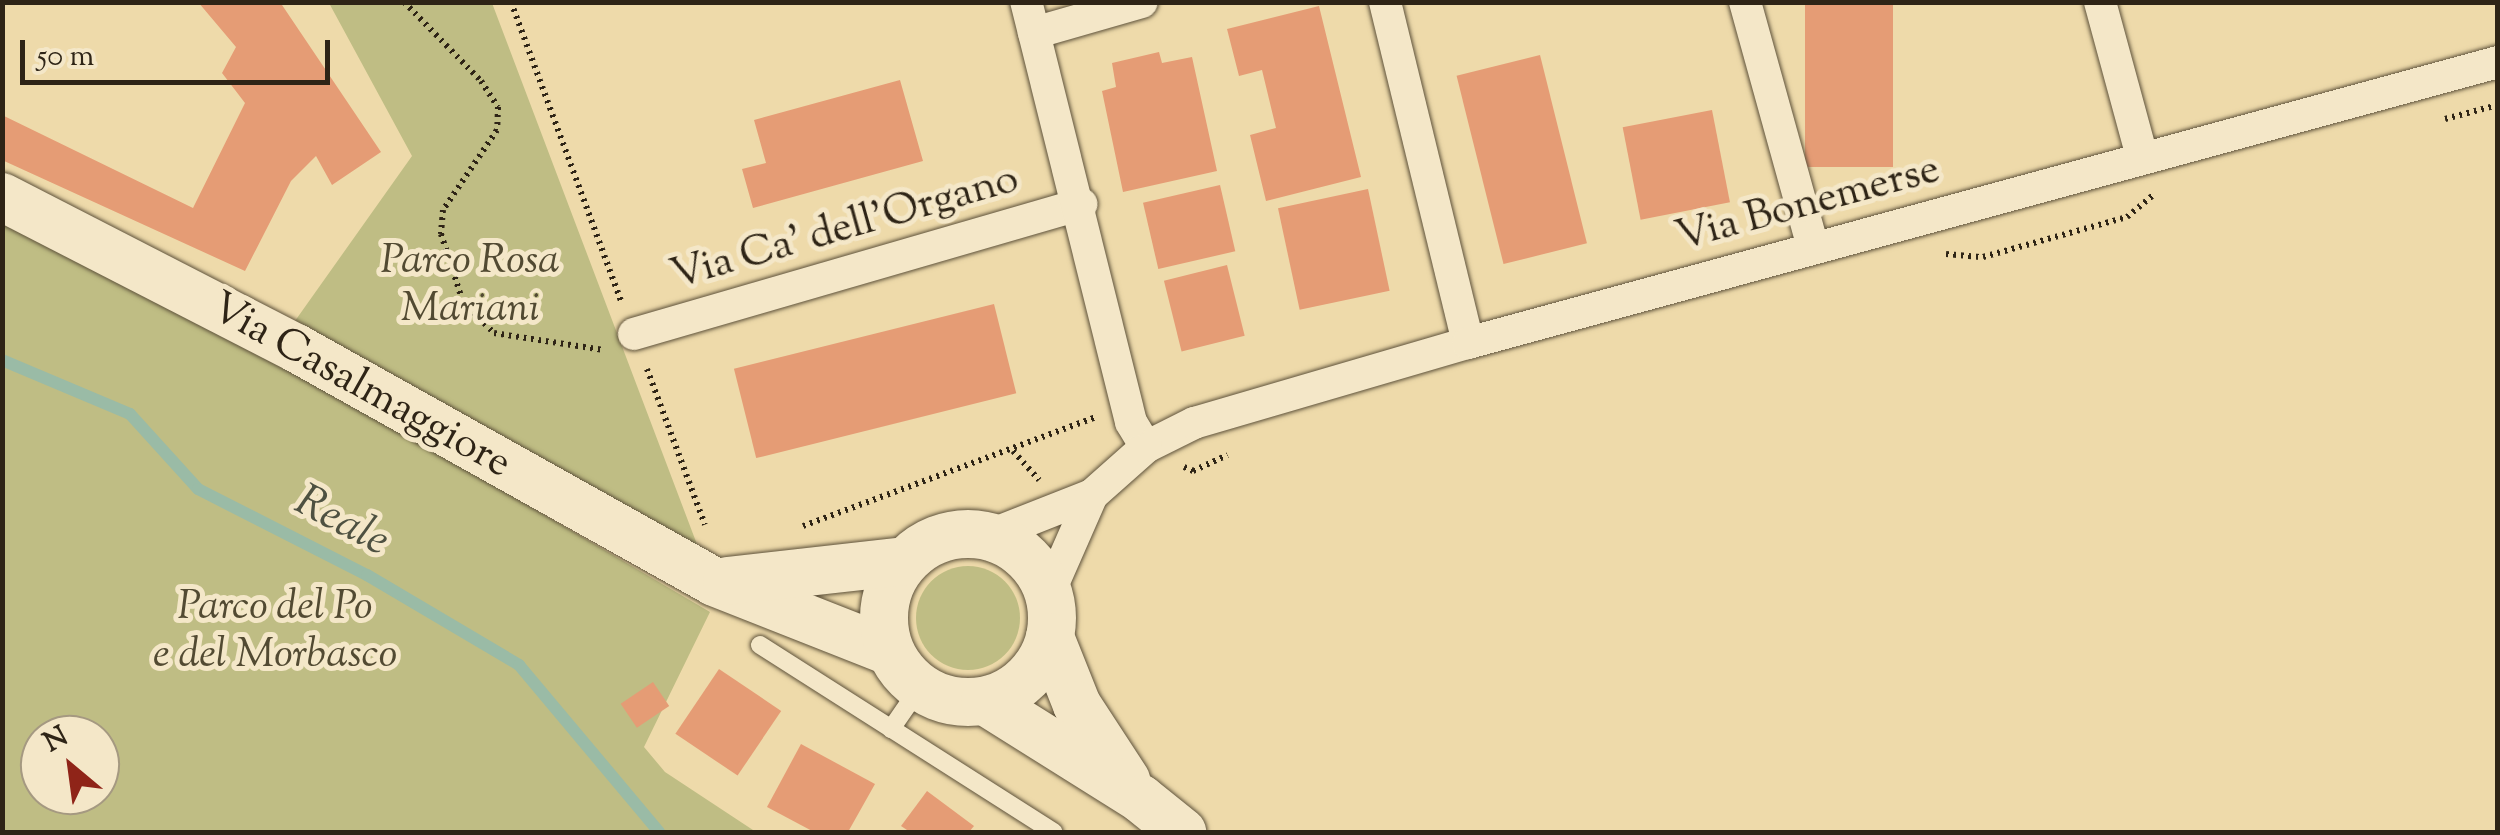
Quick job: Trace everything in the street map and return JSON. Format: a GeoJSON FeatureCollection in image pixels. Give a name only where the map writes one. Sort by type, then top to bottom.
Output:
{"type":"FeatureCollection","features":[{"type":"Feature","properties":{"kind":"main road","name":"Via Casalmaggiore"},"geometry":{"type":"LineString","coordinates":[[2,197],[889,650]]}},
{"type":"Feature","properties":{"kind":"main road"},"geometry":{"type":"LineString","coordinates":[[1050,615],[1027,678],[985,701],[956,702],[920,687],[889,650],[884,604],[905,561],[943,537],[988,536],[1015,548],[1050,615],[1076,706],[1141,799]]}},
{"type":"Feature","properties":{"kind":"main road"},"geometry":{"type":"LineString","coordinates":[[716,560],[905,561]]}},
{"type":"Feature","properties":{"kind":"main road"},"geometry":{"type":"LineString","coordinates":[[985,701],[1141,799],[1182,832]]}},
{"type":"Feature","properties":{"kind":"street"},"geometry":{"type":"LineString","coordinates":[[1030,18],[1142,2]]}},
{"type":"Feature","properties":{"kind":"street"},"geometry":{"type":"LineString","coordinates":[[1385,2],[1468,343]]}},
{"type":"Feature","properties":{"kind":"street"},"geometry":{"type":"LineString","coordinates":[[1745,2],[1813,248]]}},
{"type":"Feature","properties":{"kind":"street"},"geometry":{"type":"LineString","coordinates":[[2100,2],[2142,158]]}},
{"type":"Feature","properties":{"kind":"street","name":"Via Ca' dell'Organo"},"geometry":{"type":"LineString","coordinates":[[1030,18],[1081,204],[1126,405],[1154,443]]}},
{"type":"Feature","properties":{"kind":"street","name":"Via Bonemerse"},"geometry":{"type":"LineString","coordinates":[[1154,443],[1194,424],[1468,343],[2498,62]]}},
{"type":"Feature","properties":{"kind":"street","name":"Via Ca' dell'Organo"},"geometry":{"type":"LineString","coordinates":[[637,343],[1081,204]]}},
{"type":"Feature","properties":{"kind":"street"},"geometry":{"type":"LineString","coordinates":[[988,536],[1092,495],[1154,443]]}},
{"type":"Feature","properties":{"kind":"street"},"geometry":{"type":"LineString","coordinates":[[1050,615],[1092,495]]}},
{"type":"Feature","properties":{"kind":"lane"},"geometry":{"type":"LineString","coordinates":[[760,645],[1054,832]]}},
{"type":"Feature","properties":{"kind":"lane"},"geometry":{"type":"LineString","coordinates":[[891,729],[920,687]]}},
{"type":"Feature","properties":{"kind":"path"},"geometry":{"type":"LineString","coordinates":[[404,2],[481,81],[498,108],[497,130],[443,210],[441,234],[471,316],[494,333],[572,350],[637,343]]}},
{"type":"Feature","properties":{"kind":"path"},"geometry":{"type":"LineString","coordinates":[[512,2],[716,560]]}},
{"type":"Feature","properties":{"kind":"path"},"geometry":{"type":"LineString","coordinates":[[2440,120],[2498,106]]}},
{"type":"Feature","properties":{"kind":"path"},"geometry":{"type":"LineString","coordinates":[[1934,254],[1962,258],[2001,252],[2128,216],[2165,190]]}},
{"type":"Feature","properties":{"kind":"path"},"geometry":{"type":"LineString","coordinates":[[786,532],[1126,405]]}},
{"type":"Feature","properties":{"kind":"path"},"geometry":{"type":"LineString","coordinates":[[1154,443],[1193,471],[1239,449]]}},
{"type":"Feature","properties":{"kind":"green space","name":"Parco Rosa Mariani"},"geometry":{"type":"Polygon","coordinates":[[[329,3],[492,3],[698,547],[290,328],[412,156],[329,3]]]}},
{"type":"Feature","properties":{"kind":"green space","name":"Parco del Po e del Morbasco"},"geometry":{"type":"Polygon","coordinates":[[[3,218],[287,364],[710,612],[644,747],[665,772],[756,832],[3,832],[3,218]]]}},
{"type":"Feature","properties":{"kind":"green space"},"geometry":{"type":"Polygon","coordinates":[[[968,566],[988,570],[1005,581],[1016,598],[1020,618],[1016,638],[1005,655],[988,666],[968,670],[948,666],[931,655],[920,638],[916,618],[920,598],[931,581],[948,570],[968,566]]]}},
{"type":"Feature","properties":{"kind":"building"},"geometry":{"type":"Polygon","coordinates":[[[198,2],[280,2],[381,152],[332,185],[316,156],[291,181],[245,271],[2,160],[2,115],[193,208],[245,103],[222,73],[236,47],[198,2]]]}},
{"type":"Feature","properties":{"kind":"building"},"geometry":{"type":"Polygon","coordinates":[[[1805,2],[1893,2],[1893,167],[1805,167],[1805,2]]]}},
{"type":"Feature","properties":{"kind":"building"},"geometry":{"type":"Polygon","coordinates":[[[1319,6],[1361,177],[1266,201],[1250,135],[1276,128],[1262,70],[1239,76],[1227,29],[1319,6]]]}},
{"type":"Feature","properties":{"kind":"building"},"geometry":{"type":"Polygon","coordinates":[[[1159,52],[1162,63],[1192,57],[1217,171],[1123,192],[1102,91],[1116,87],[1112,63],[1159,52]]]}},
{"type":"Feature","properties":{"kind":"building"},"geometry":{"type":"Polygon","coordinates":[[[1540,55],[1587,243],[1503,264],[1457,76],[1540,55]]]}},
{"type":"Feature","properties":{"kind":"building"},"geometry":{"type":"Polygon","coordinates":[[[900,80],[923,161],[753,208],[742,169],[766,163],[754,120],[900,80]]]}},
{"type":"Feature","properties":{"kind":"building"},"geometry":{"type":"Polygon","coordinates":[[[1712,110],[1730,202],[1641,220],[1623,127],[1712,110]]]}},
{"type":"Feature","properties":{"kind":"building"},"geometry":{"type":"Polygon","coordinates":[[[1220,185],[1235,251],[1158,269],[1143,203],[1220,185]]]}},
{"type":"Feature","properties":{"kind":"building"},"geometry":{"type":"Polygon","coordinates":[[[1368,189],[1390,291],[1300,310],[1278,208],[1368,189]]]}},
{"type":"Feature","properties":{"kind":"building"},"geometry":{"type":"Polygon","coordinates":[[[1227,265],[1245,336],[1182,352],[1164,281],[1227,265]]]}},
{"type":"Feature","properties":{"kind":"building"},"geometry":{"type":"Polygon","coordinates":[[[994,304],[1016,393],[756,458],[734,369],[994,304]]]}},
{"type":"Feature","properties":{"kind":"building"},"geometry":{"type":"Polygon","coordinates":[[[719,669],[781,711],[738,776],[675,734],[719,669]]]}},
{"type":"Feature","properties":{"kind":"building"},"geometry":{"type":"Polygon","coordinates":[[[653,682],[669,706],[637,728],[621,704],[653,682]]]}},
{"type":"Feature","properties":{"kind":"building"},"geometry":{"type":"Polygon","coordinates":[[[801,744],[875,784],[848,832],[814,832],[767,807],[801,744]]]}},
{"type":"Feature","properties":{"kind":"building"},"geometry":{"type":"Polygon","coordinates":[[[927,791],[974,826],[969,832],[910,832],[901,826],[927,791]]]}},
{"type":"Feature","properties":{"kind":"waterway","name":"Reale"},"geometry":{"type":"LineString","coordinates":[[2,360],[130,414],[198,489],[367,575],[519,665],[659,832]]}}]}
